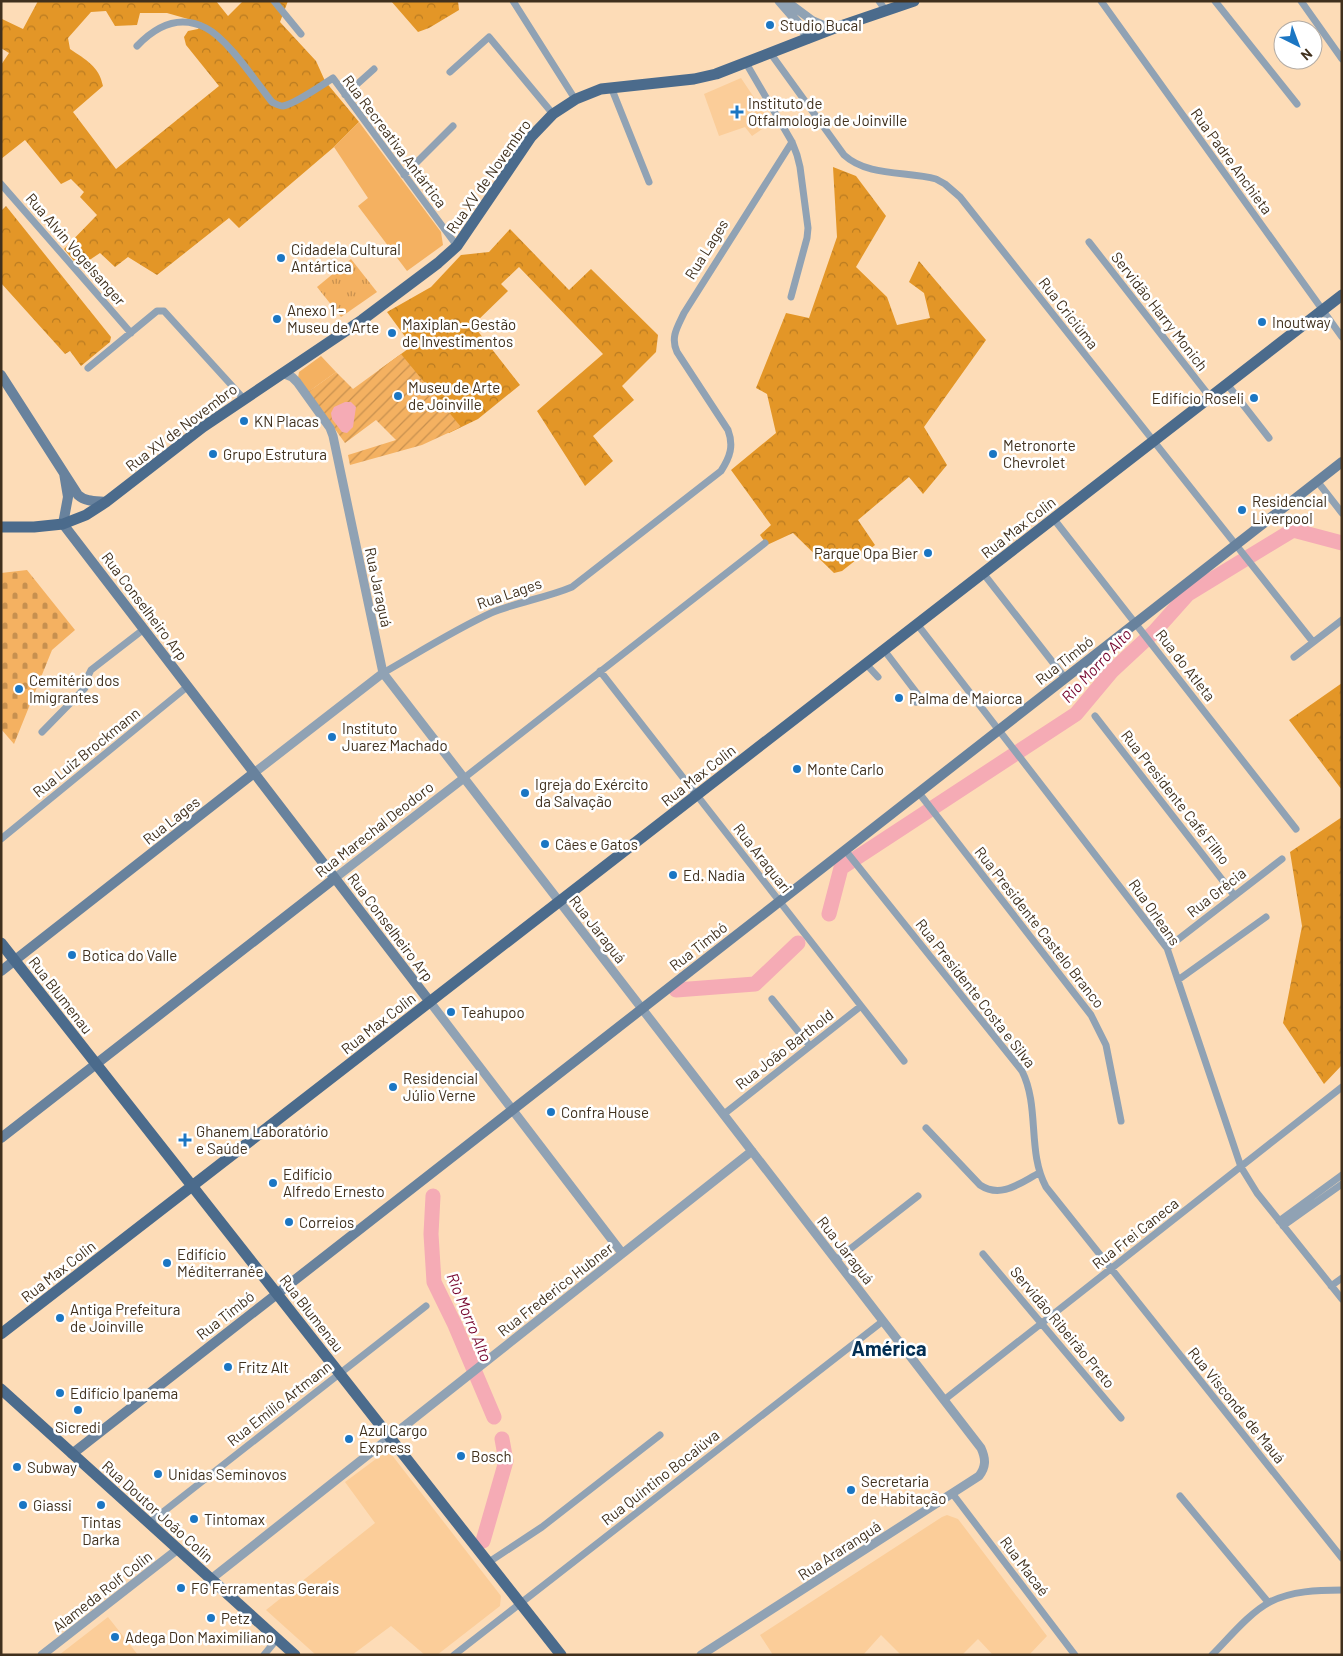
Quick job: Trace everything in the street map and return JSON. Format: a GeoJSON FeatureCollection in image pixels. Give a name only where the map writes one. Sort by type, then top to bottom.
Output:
{"type":"FeatureCollection","features":[{"type":"Feature","properties":{"kind":"main road","name":"Rua XV de Novembro"},"geometry":{"type":"LineString","coordinates":[[1,527],[34,527],[63,524],[86,515],[106,502],[203,427],[362,320],[438,263],[457,246],[524,147],[544,122],[575,99],[588,93],[611,87],[694,79],[771,54],[882,6],[914,1]]}},
{"type":"Feature","properties":{"kind":"main road","name":"Rua Max Colin"},"geometry":{"type":"LineString","coordinates":[[1,1334],[1342,295]]}},
{"type":"Feature","properties":{"kind":"main road"},"geometry":{"type":"LineString","coordinates":[[1,375],[78,495],[83,499],[106,502]]}},
{"type":"Feature","properties":{"kind":"main road","name":"Rua Timbó"},"geometry":{"type":"LineString","coordinates":[[72,1454],[642,1008],[780,901],[847,852],[1065,678],[1238,549],[1342,462]]}},
{"type":"Feature","properties":{"kind":"main road"},"geometry":{"type":"LineString","coordinates":[[63,524],[68,498],[64,473]]}},
{"type":"Feature","properties":{"kind":"main road","name":"Rua Conselheiro Arp"},"geometry":{"type":"LineString","coordinates":[[63,524],[430,1002]]}},
{"type":"Feature","properties":{"kind":"main road","name":"Rua Lages"},"geometry":{"type":"LineString","coordinates":[[1,971],[254,773]]}},
{"type":"Feature","properties":{"kind":"main road","name":"Rua Marechal Deodoro"},"geometry":{"type":"LineString","coordinates":[[1,1138],[335,878]]}},
{"type":"Feature","properties":{"kind":"main road","name":"Rua Blumenau"},"geometry":{"type":"LineString","coordinates":[[1,943],[561,1655]]}},
{"type":"Feature","properties":{"kind":"main road","name":"Rua Doutor João Colin"},"geometry":{"type":"LineString","coordinates":[[1,1389],[295,1655]]}},
{"type":"Feature","properties":{"kind":"street"},"geometry":{"type":"LineString","coordinates":[[274,1],[301,34]]}},
{"type":"Feature","properties":{"kind":"street"},"geometry":{"type":"LineString","coordinates":[[512,1],[575,99]]}},
{"type":"Feature","properties":{"kind":"street"},"geometry":{"type":"LineString","coordinates":[[779,1],[800,25],[808,39]]}},
{"type":"Feature","properties":{"kind":"street"},"geometry":{"type":"LineString","coordinates":[[786,1],[813,21],[832,29]]}},
{"type":"Feature","properties":{"kind":"street","name":"Rua Padre Anchieta"},"geometry":{"type":"LineString","coordinates":[[1101,1],[1342,337]]}},
{"type":"Feature","properties":{"kind":"street"},"geometry":{"type":"LineString","coordinates":[[1215,1],[1297,104]]}},
{"type":"Feature","properties":{"kind":"street"},"geometry":{"type":"LineString","coordinates":[[1301,1],[1342,59]]}},
{"type":"Feature","properties":{"kind":"street","name":"Rua Recreativa Antártica"},"geometry":{"type":"LineString","coordinates":[[137,46],[155,30],[178,22],[191,23],[206,28],[220,39],[272,102],[277,105],[284,106],[333,78],[457,246]]}},
{"type":"Feature","properties":{"kind":"street"},"geometry":{"type":"LineString","coordinates":[[450,72],[489,37],[554,114]]}},
{"type":"Feature","properties":{"kind":"street","name":"Rua Criciúma"},"geometry":{"type":"LineString","coordinates":[[771,54],[844,155],[850,160],[867,168],[936,180],[954,190],[1313,642]]}},
{"type":"Feature","properties":{"kind":"street"},"geometry":{"type":"LineString","coordinates":[[746,63],[792,142],[800,167],[808,238],[791,298]]}},
{"type":"Feature","properties":{"kind":"street"},"geometry":{"type":"LineString","coordinates":[[345,95],[374,69]]}},
{"type":"Feature","properties":{"kind":"street"},"geometry":{"type":"LineString","coordinates":[[611,87],[649,182]]}},
{"type":"Feature","properties":{"kind":"street"},"geometry":{"type":"LineString","coordinates":[[404,175],[453,126]]}},
{"type":"Feature","properties":{"kind":"street","name":"Rua Lages"},"geometry":{"type":"LineString","coordinates":[[254,773],[383,673],[489,614],[511,605],[572,587],[721,471],[731,450],[731,439],[728,430],[677,352],[674,345],[674,336],[684,313],[792,142]]}},
{"type":"Feature","properties":{"kind":"street","name":"Rua Alvin Vogelsanger"},"geometry":{"type":"LineString","coordinates":[[1,184],[131,333]]}},
{"type":"Feature","properties":{"kind":"street","name":"Servidão Harry Monich"},"geometry":{"type":"LineString","coordinates":[[1089,242],[1210,397]]}},
{"type":"Feature","properties":{"kind":"street"},"geometry":{"type":"LineString","coordinates":[[88,368],[157,311],[164,311],[244,399]]}},
{"type":"Feature","properties":{"kind":"street","name":"Rua Jaraguá"},"geometry":{"type":"LineString","coordinates":[[282,373],[292,377],[297,382],[330,428],[333,436],[383,673],[981,1448],[985,1463]]}},
{"type":"Feature","properties":{"kind":"street"},"geometry":{"type":"LineString","coordinates":[[1227,384],[1269,438]]}},
{"type":"Feature","properties":{"kind":"street"},"geometry":{"type":"LineString","coordinates":[[1317,482],[1342,513]]}},
{"type":"Feature","properties":{"kind":"street","name":"Rua do Atleta"},"geometry":{"type":"LineString","coordinates":[[1053,518],[1296,829]]}},
{"type":"Feature","properties":{"kind":"street","name":"Rua Marechal Deodoro"},"geometry":{"type":"LineString","coordinates":[[335,878],[765,543]]}},
{"type":"Feature","properties":{"kind":"street"},"geometry":{"type":"LineString","coordinates":[[983,573],[1065,678]]}},
{"type":"Feature","properties":{"kind":"street"},"geometry":{"type":"LineString","coordinates":[[1294,657],[1342,620]]}},
{"type":"Feature","properties":{"kind":"street","name":"Rua Orleans"},"geometry":{"type":"LineString","coordinates":[[918,624],[1167,948],[1241,1166],[1257,1193],[1342,1299]]}},
{"type":"Feature","properties":{"kind":"street"},"geometry":{"type":"LineString","coordinates":[[42,732],[85,688],[91,670],[144,629]]}},
{"type":"Feature","properties":{"kind":"street"},"geometry":{"type":"LineString","coordinates":[[884,650],[919,696],[916,702]]}},
{"type":"Feature","properties":{"kind":"street"},"geometry":{"type":"LineString","coordinates":[[866,664],[878,678]]}},
{"type":"Feature","properties":{"kind":"street","name":"Rua Araquari"},"geometry":{"type":"LineString","coordinates":[[600,672],[904,1061]]}},
{"type":"Feature","properties":{"kind":"street","name":"Rua Luiz Brockmann"},"geometry":{"type":"LineString","coordinates":[[1,839],[188,686]]}},
{"type":"Feature","properties":{"kind":"street","name":"Rua Presidente Café Filho"},"geometry":{"type":"LineString","coordinates":[[1095,716],[1234,895]]}},
{"type":"Feature","properties":{"kind":"street","name":"Rua Presidente Castelo Branco"},"geometry":{"type":"LineString","coordinates":[[919,793],[1091,1015],[1106,1045],[1121,1121]]}},
{"type":"Feature","properties":{"kind":"street","name":"Rua Presidente Costa e Silva"},"geometry":{"type":"LineString","coordinates":[[847,852],[1022,1071],[1029,1088],[1039,1173],[1046,1187],[1111,1269]]}},
{"type":"Feature","properties":{"kind":"street","name":"Rua Grécia"},"geometry":{"type":"LineString","coordinates":[[1167,948],[1282,859]]}},
{"type":"Feature","properties":{"kind":"street"},"geometry":{"type":"LineString","coordinates":[[1178,980],[1266,917]]}},
{"type":"Feature","properties":{"kind":"street"},"geometry":{"type":"LineString","coordinates":[[772,999],[810,1046]]}},
{"type":"Feature","properties":{"kind":"street","name":"Rua Conselheiro Arp"},"geometry":{"type":"LineString","coordinates":[[430,1002],[622,1253]]}},
{"type":"Feature","properties":{"kind":"street","name":"Rua João Barthold"},"geometry":{"type":"LineString","coordinates":[[724,1114],[861,1006]]}},
{"type":"Feature","properties":{"kind":"street","name":"Rua Frei Caneca"},"geometry":{"type":"LineString","coordinates":[[944,1400],[1342,1087]]}},
{"type":"Feature","properties":{"kind":"street"},"geometry":{"type":"LineString","coordinates":[[926,1128],[980,1185],[988,1190],[998,1192],[1007,1189],[1039,1173]]}},
{"type":"Feature","properties":{"kind":"street","name":"Rua Frederico Hubner"},"geometry":{"type":"LineString","coordinates":[[211,1579],[752,1151]]}},
{"type":"Feature","properties":{"kind":"street"},"geometry":{"type":"LineString","coordinates":[[1281,1223],[1342,1175]]}},
{"type":"Feature","properties":{"kind":"street"},"geometry":{"type":"LineString","coordinates":[[1281,1223],[1342,1184]]}},
{"type":"Feature","properties":{"kind":"street"},"geometry":{"type":"LineString","coordinates":[[836,1260],[918,1196]]}},
{"type":"Feature","properties":{"kind":"street","name":"Servidão Ribeirão Preto"},"geometry":{"type":"LineString","coordinates":[[983,1254],[1121,1418]]}},
{"type":"Feature","properties":{"kind":"street","name":"Rua Visconde de Mauá"},"geometry":{"type":"LineString","coordinates":[[1111,1269],[1342,1558]]}},
{"type":"Feature","properties":{"kind":"street"},"geometry":{"type":"LineString","coordinates":[[1331,1286],[1342,1278]]}},
{"type":"Feature","properties":{"kind":"street","name":"Rua Emílio Artmann"},"geometry":{"type":"LineString","coordinates":[[149,1523],[426,1306]]}},
{"type":"Feature","properties":{"kind":"street","name":"Rua Quintino Bocaiúva"},"geometry":{"type":"LineString","coordinates":[[454,1655],[883,1320]]}},
{"type":"Feature","properties":{"kind":"street"},"geometry":{"type":"LineString","coordinates":[[489,1562],[542,1527],[660,1435]]}},
{"type":"Feature","properties":{"kind":"street","name":"Rua Araranguá"},"geometry":{"type":"LineString","coordinates":[[701,1655],[715,1651],[978,1476],[983,1470],[985,1463]]}},
{"type":"Feature","properties":{"kind":"street","name":"Rua Macaé"},"geometry":{"type":"LineString","coordinates":[[952,1493],[1075,1655]]}},
{"type":"Feature","properties":{"kind":"street"},"geometry":{"type":"LineString","coordinates":[[1180,1496],[1268,1602]]}},
{"type":"Feature","properties":{"kind":"street","name":"Alameda Rolf Colin"},"geometry":{"type":"LineString","coordinates":[[42,1655],[178,1549]]}},
{"type":"Feature","properties":{"kind":"street"},"geometry":{"type":"LineString","coordinates":[[1212,1655],[1268,1602],[1294,1594],[1342,1590]]}},
{"type":"Feature","properties":{"kind":"street"},"geometry":{"type":"LineString","coordinates":[[264,1655],[277,1639]]}},
{"type":"Feature","properties":{"kind":"shaded area","name":"Instituto de Otfalmologia de Joinville"},"geometry":{"type":"Polygon","coordinates":[[[741,78],[771,123],[752,136],[745,127],[719,136],[704,94],[741,78]]]}},
{"type":"Feature","properties":{"kind":"shaded area"},"geometry":{"type":"Polygon","coordinates":[[[345,402],[351,402],[356,407],[353,427],[347,433],[342,432],[332,419],[331,413],[334,407],[345,402]]]}},
{"type":"Feature","properties":{"kind":"shaded area"},"geometry":{"type":"Polygon","coordinates":[[[388,1450],[501,1596],[500,1606],[437,1655],[425,1655],[391,1626],[352,1655],[316,1655],[266,1610],[375,1523],[345,1482],[388,1450]]]}},
{"type":"Feature","properties":{"kind":"shaded area"},"geometry":{"type":"Polygon","coordinates":[[[947,1515],[958,1519],[1047,1636],[1029,1655],[993,1655],[978,1639],[962,1655],[901,1655],[881,1635],[863,1655],[773,1655],[760,1635],[947,1515]]]}},
{"type":"Feature","properties":{"kind":"shaded area"},"geometry":{"type":"Polygon","coordinates":[[[108,1617],[138,1655],[59,1655],[108,1617]]]}},
{"type":"Feature","properties":{"kind":"green space"},"geometry":{"type":"Polygon","coordinates":[[[38,1],[216,1],[228,16],[243,1],[288,1],[280,22],[316,61],[325,81],[359,122],[334,147],[239,228],[229,218],[157,275],[128,257],[115,267],[100,253],[79,267],[64,249],[97,215],[80,197],[84,192],[71,179],[61,184],[25,140],[1,159],[1,65],[9,53],[1,48],[1,20],[23,29],[38,1]],[[106,11],[91,12],[68,38],[70,49],[95,68],[103,86],[73,112],[116,169],[219,86],[186,45],[184,37],[188,31],[198,29],[202,23],[167,13],[140,13],[137,25],[115,26],[106,11]]]}},
{"type":"Feature","properties":{"kind":"green space"},"geometry":{"type":"Polygon","coordinates":[[[391,1],[458,1],[459,10],[429,28],[418,32],[391,1]]]}},
{"type":"Feature","properties":{"kind":"green space"},"geometry":{"type":"Polygon","coordinates":[[[359,122],[441,232],[443,245],[407,271],[358,206],[368,198],[334,147],[359,122]]]}},
{"type":"Feature","properties":{"kind":"green space"},"geometry":{"type":"Polygon","coordinates":[[[833,167],[856,176],[886,216],[856,267],[887,297],[897,325],[930,318],[924,293],[909,282],[919,261],[986,340],[924,427],[947,465],[923,494],[909,477],[858,520],[875,545],[842,571],[834,573],[793,533],[767,545],[760,535],[771,525],[731,470],[776,433],[767,394],[756,388],[786,313],[809,318],[837,237],[833,167]]]}},
{"type":"Feature","properties":{"kind":"green space"},"geometry":{"type":"Polygon","coordinates":[[[6,206],[111,337],[110,342],[81,366],[70,351],[65,354],[1,283],[1,211],[6,206]]]}},
{"type":"Feature","properties":{"kind":"green space"},"geometry":{"type":"Polygon","coordinates":[[[510,229],[569,290],[591,269],[658,335],[656,352],[622,386],[634,400],[593,436],[613,461],[585,486],[537,411],[603,354],[519,267],[501,284],[508,291],[473,325],[520,385],[478,419],[449,433],[379,370],[412,346],[387,312],[431,287],[461,255],[489,252],[510,229]]]}},
{"type":"Feature","properties":{"kind":"green space"},"geometry":{"type":"Polygon","coordinates":[[[351,259],[377,292],[341,317],[317,287],[351,259]]]}},
{"type":"Feature","properties":{"kind":"green space"},"geometry":{"type":"Polygon","coordinates":[[[401,354],[461,427],[422,445],[350,465],[348,455],[396,440],[376,420],[345,443],[308,392],[336,372],[353,389],[401,354]]]}},
{"type":"Feature","properties":{"kind":"green space"},"geometry":{"type":"Polygon","coordinates":[[[321,356],[336,372],[308,392],[298,378],[299,372],[321,356]]]}},
{"type":"Feature","properties":{"kind":"green space","name":"Cemitério dos Imigrantes"},"geometry":{"type":"Polygon","coordinates":[[[27,570],[75,630],[52,650],[14,744],[1,729],[1,573],[27,570]]]}},
{"type":"Feature","properties":{"kind":"green space"},"geometry":{"type":"Polygon","coordinates":[[[1342,683],[1342,790],[1289,720],[1342,683]]]}},
{"type":"Feature","properties":{"kind":"green space"},"geometry":{"type":"Polygon","coordinates":[[[1342,817],[1342,1065],[1324,1084],[1283,1023],[1302,926],[1290,852],[1342,817]]]}},
{"type":"Feature","properties":{"kind":"waterway","name":"Rio Morro Alto"},"geometry":{"type":"LineString","coordinates":[[829,914],[841,868],[1076,714],[1112,671],[1155,631],[1188,594],[1293,530],[1342,543]]}},
{"type":"Feature","properties":{"kind":"waterway","name":"Rio Morro Alto"},"geometry":{"type":"LineString","coordinates":[[676,990],[755,984],[798,943]]}},
{"type":"Feature","properties":{"kind":"waterway","name":"Rio Morro Alto"},"geometry":{"type":"LineString","coordinates":[[433,1196],[431,1234],[434,1282],[455,1325],[494,1417]]}},
{"type":"Feature","properties":{"kind":"waterway","name":"Rio Morro Alto"},"geometry":{"type":"LineString","coordinates":[[483,1541],[506,1461],[502,1439]]}},
{"type":"Feature","properties":{"kind":"place","name":"Studio Bucal"},"geometry":{"type":"Point","coordinates":[770,25]}},
{"type":"Feature","properties":{"kind":"place","name":"Instituto de Otfalmologia de Joinville"},"geometry":{"type":"Point","coordinates":[737,112]}},
{"type":"Feature","properties":{"kind":"place","name":"Cidadela Cultural Antártica"},"geometry":{"type":"Point","coordinates":[281,258]}},
{"type":"Feature","properties":{"kind":"place","name":"Anexo 1 - Museu de Arte"},"geometry":{"type":"Point","coordinates":[277,319]}},
{"type":"Feature","properties":{"kind":"place","name":"Inoutway"},"geometry":{"type":"Point","coordinates":[1262,322]}},
{"type":"Feature","properties":{"kind":"place","name":"Maxiplan - Gestão de Investimentos"},"geometry":{"type":"Point","coordinates":[392,333]}},
{"type":"Feature","properties":{"kind":"place","name":"Museu de Arte de Joinville"},"geometry":{"type":"Point","coordinates":[398,396]}},
{"type":"Feature","properties":{"kind":"place","name":"Edifício Roseli"},"geometry":{"type":"Point","coordinates":[1254,398]}},
{"type":"Feature","properties":{"kind":"place","name":"KN Placas"},"geometry":{"type":"Point","coordinates":[244,421]}},
{"type":"Feature","properties":{"kind":"place","name":"Grupo Estrutura"},"geometry":{"type":"Point","coordinates":[213,454]}},
{"type":"Feature","properties":{"kind":"place","name":"Metronorte Chevrolet"},"geometry":{"type":"Point","coordinates":[993,454]}},
{"type":"Feature","properties":{"kind":"place","name":"Residencial Liverpool"},"geometry":{"type":"Point","coordinates":[1242,510]}},
{"type":"Feature","properties":{"kind":"place","name":"Parque Opa Bier"},"geometry":{"type":"Point","coordinates":[928,553]}},
{"type":"Feature","properties":{"kind":"place","name":"Cemitério dos Imigrantes"},"geometry":{"type":"Point","coordinates":[19,689]}},
{"type":"Feature","properties":{"kind":"place","name":"Palma de Maiorca"},"geometry":{"type":"Point","coordinates":[899,698]}},
{"type":"Feature","properties":{"kind":"place","name":"Instituto Juarez Machado"},"geometry":{"type":"Point","coordinates":[332,737]}},
{"type":"Feature","properties":{"kind":"place","name":"Monte Carlo"},"geometry":{"type":"Point","coordinates":[797,769]}},
{"type":"Feature","properties":{"kind":"place","name":"Igreja do Exército da Salvação"},"geometry":{"type":"Point","coordinates":[525,793]}},
{"type":"Feature","properties":{"kind":"place","name":"Cães e Gatos"},"geometry":{"type":"Point","coordinates":[545,844]}},
{"type":"Feature","properties":{"kind":"place","name":"Ed. Nadia"},"geometry":{"type":"Point","coordinates":[673,875]}},
{"type":"Feature","properties":{"kind":"place","name":"Botica do Valle"},"geometry":{"type":"Point","coordinates":[72,955]}},
{"type":"Feature","properties":{"kind":"place","name":"Teahupoo"},"geometry":{"type":"Point","coordinates":[451,1012]}},
{"type":"Feature","properties":{"kind":"place","name":"Residencial Júlio Verne"},"geometry":{"type":"Point","coordinates":[393,1087]}},
{"type":"Feature","properties":{"kind":"place","name":"Confra House"},"geometry":{"type":"Point","coordinates":[551,1112]}},
{"type":"Feature","properties":{"kind":"place","name":"Ghanem Laboratório e Saúde"},"geometry":{"type":"Point","coordinates":[185,1140]}},
{"type":"Feature","properties":{"kind":"place","name":"Edifício Alfredo Ernesto"},"geometry":{"type":"Point","coordinates":[273,1183]}},
{"type":"Feature","properties":{"kind":"place","name":"Correios"},"geometry":{"type":"Point","coordinates":[289,1222]}},
{"type":"Feature","properties":{"kind":"place","name":"Edifício Méditerranée"},"geometry":{"type":"Point","coordinates":[167,1263]}},
{"type":"Feature","properties":{"kind":"place","name":"Antiga Prefeitura de Joinville"},"geometry":{"type":"Point","coordinates":[60,1318]}},
{"type":"Feature","properties":{"kind":"place","name":"Fritz Alt"},"geometry":{"type":"Point","coordinates":[228,1367]}},
{"type":"Feature","properties":{"kind":"place","name":"Edifício Ipanema"},"geometry":{"type":"Point","coordinates":[60,1393]}},
{"type":"Feature","properties":{"kind":"place","name":"Sicredi"},"geometry":{"type":"Point","coordinates":[78,1410]}},
{"type":"Feature","properties":{"kind":"place","name":"Azul Cargo Express"},"geometry":{"type":"Point","coordinates":[349,1439]}},
{"type":"Feature","properties":{"kind":"place","name":"Bosch"},"geometry":{"type":"Point","coordinates":[461,1456]}},
{"type":"Feature","properties":{"kind":"place","name":"Subway"},"geometry":{"type":"Point","coordinates":[17,1467]}},
{"type":"Feature","properties":{"kind":"place","name":"Unidas Seminovos"},"geometry":{"type":"Point","coordinates":[158,1474]}},
{"type":"Feature","properties":{"kind":"place","name":"Secretaria de Habitação"},"geometry":{"type":"Point","coordinates":[851,1490]}},
{"type":"Feature","properties":{"kind":"place","name":"Giassi"},"geometry":{"type":"Point","coordinates":[23,1505]}},
{"type":"Feature","properties":{"kind":"place","name":"Tintas Darka"},"geometry":{"type":"Point","coordinates":[101,1505]}},
{"type":"Feature","properties":{"kind":"place","name":"Tintomax"},"geometry":{"type":"Point","coordinates":[194,1519]}},
{"type":"Feature","properties":{"kind":"place","name":"FG Ferramentas Gerais"},"geometry":{"type":"Point","coordinates":[181,1588]}},
{"type":"Feature","properties":{"kind":"place","name":"Petz"},"geometry":{"type":"Point","coordinates":[211,1618]}},
{"type":"Feature","properties":{"kind":"place","name":"Adega Don Maximiliano"},"geometry":{"type":"Point","coordinates":[115,1637]}},
{"type":"Feature","properties":{"kind":"district","name":"América"},"geometry":{"type":"Point","coordinates":[889,1348]}}]}
